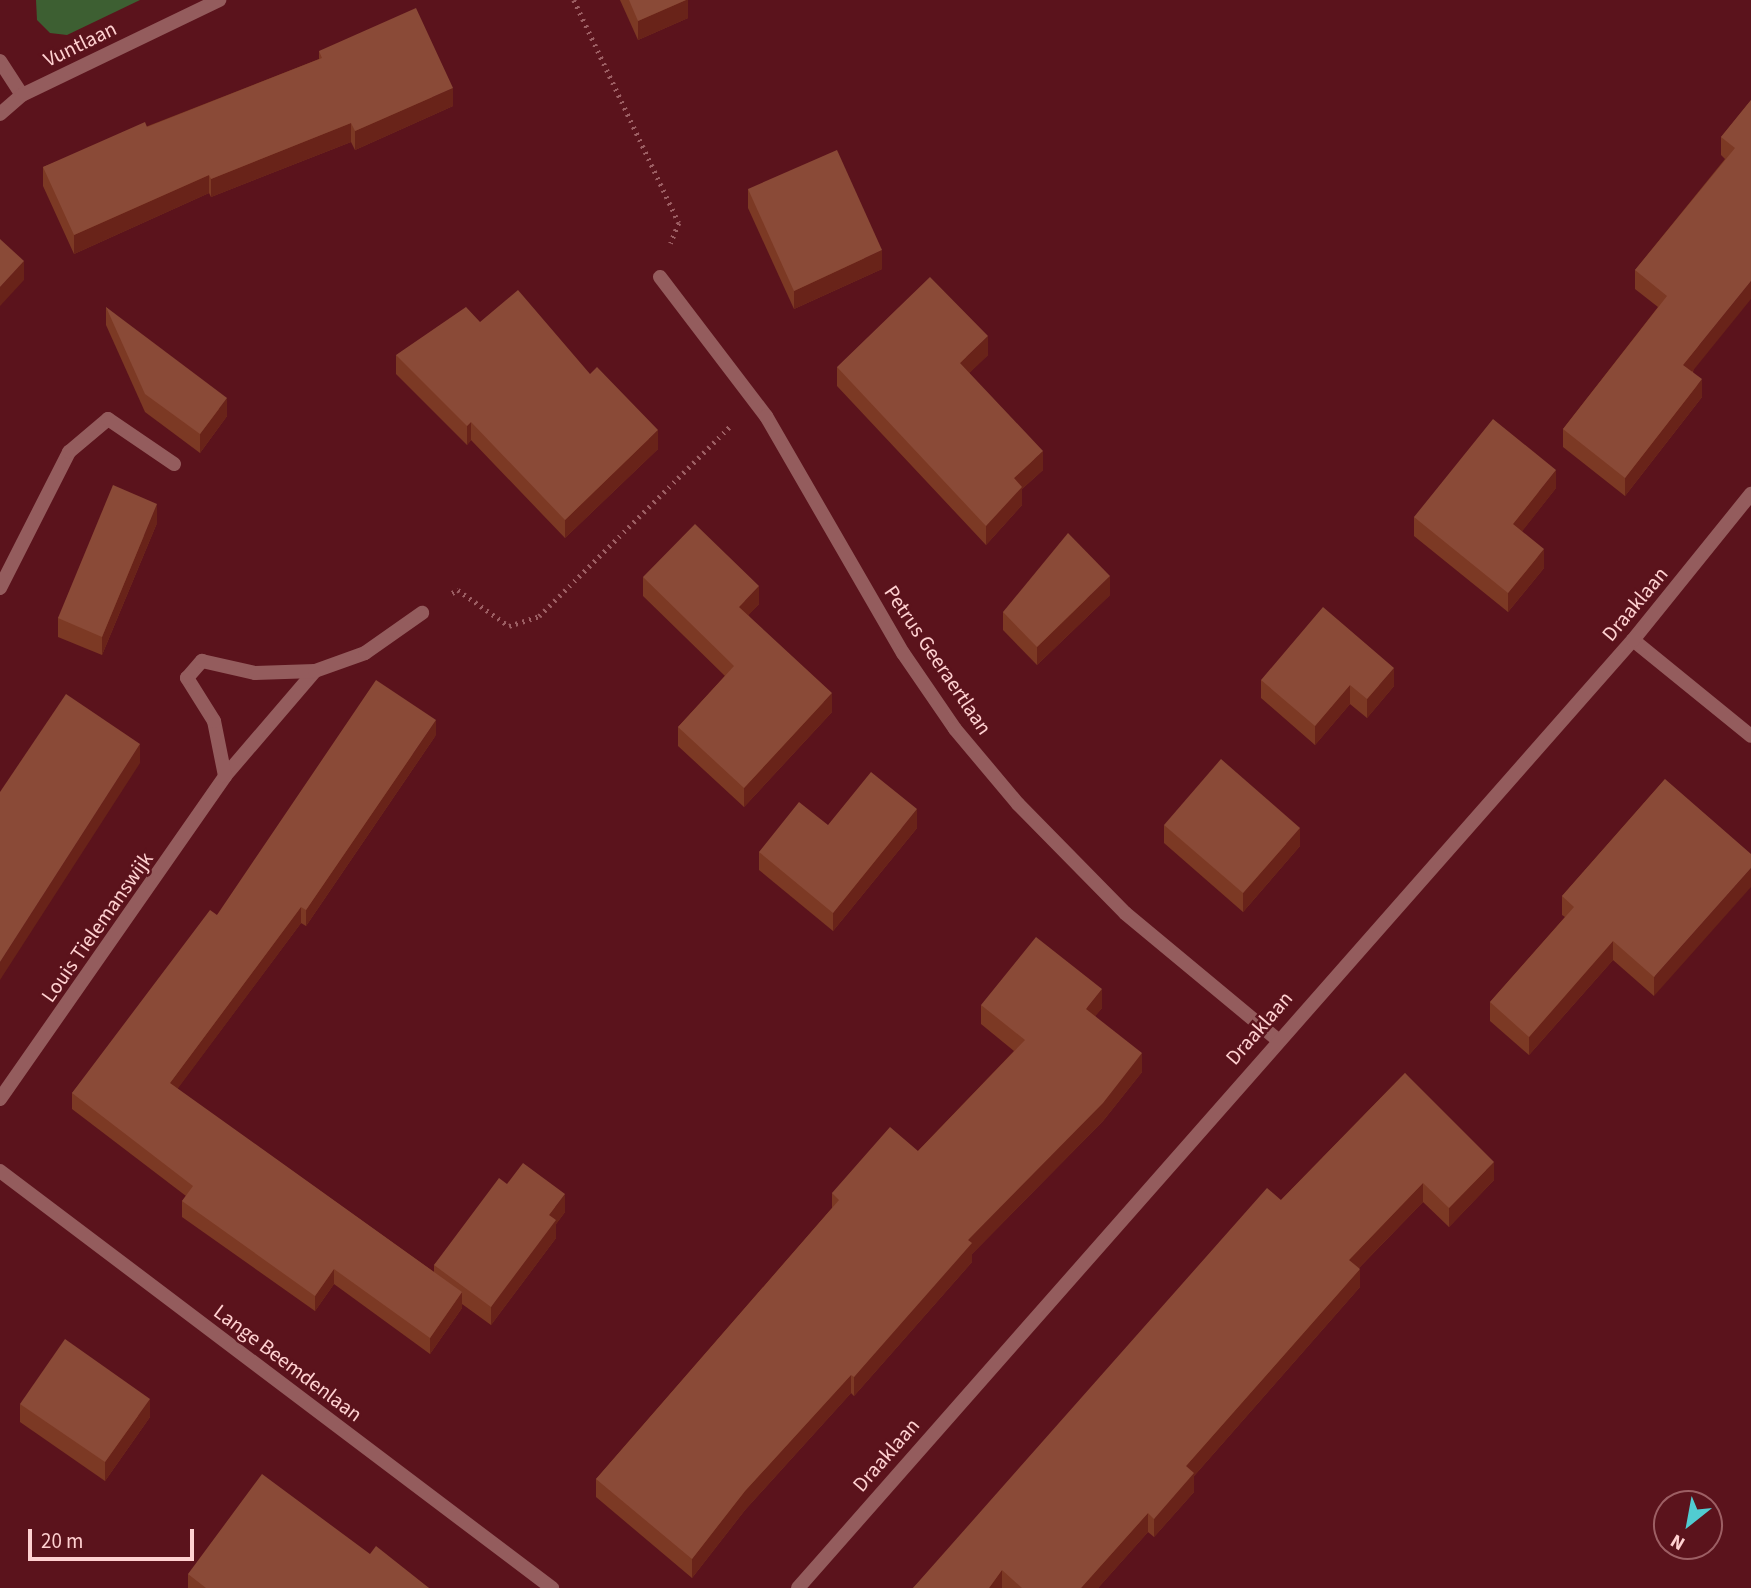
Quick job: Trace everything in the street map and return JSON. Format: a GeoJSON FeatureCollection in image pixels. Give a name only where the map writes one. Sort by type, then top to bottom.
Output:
{"type":"FeatureCollection","features":[{"type":"Feature","properties":{"kind":"street","name":"Vuntlaan"},"geometry":{"type":"LineString","coordinates":[[0,114],[22,95],[219,0]]}},
{"type":"Feature","properties":{"kind":"street"},"geometry":{"type":"LineString","coordinates":[[0,61],[22,95]]}},
{"type":"Feature","properties":{"kind":"street","name":"Petrus Geeraertlaan"},"geometry":{"type":"LineString","coordinates":[[660,277],[754,402],[903,653],[955,729],[1018,804],[1125,913],[1277,1039]]}},
{"type":"Feature","properties":{"kind":"street"},"geometry":{"type":"LineString","coordinates":[[0,588],[69,452],[108,419],[174,464]]}},
{"type":"Feature","properties":{"kind":"street","name":"Draaklaan"},"geometry":{"type":"LineString","coordinates":[[798,1588],[1277,1039],[1633,640],[1751,494]]}},
{"type":"Feature","properties":{"kind":"street","name":"Louis Tielemanswijk"},"geometry":{"type":"LineString","coordinates":[[225,776],[214,721],[187,678],[202,661],[255,673],[315,671],[365,653],[422,613]]}},
{"type":"Feature","properties":{"kind":"street"},"geometry":{"type":"LineString","coordinates":[[1633,640],[1751,736]]}},
{"type":"Feature","properties":{"kind":"street","name":"Louis Tielemanswijk"},"geometry":{"type":"LineString","coordinates":[[0,1099],[225,776],[315,671]]}},
{"type":"Feature","properties":{"kind":"street","name":"Lange Beemdenlaan"},"geometry":{"type":"LineString","coordinates":[[0,1171],[552,1588]]}},
{"type":"Feature","properties":{"kind":"path"},"geometry":{"type":"LineString","coordinates":[[574,0],[678,223],[660,277]]}},
{"type":"Feature","properties":{"kind":"path"},"geometry":{"type":"LineString","coordinates":[[422,613],[458,590],[509,625],[539,616],[754,402]]}},
{"type":"Feature","properties":{"kind":"green space"},"geometry":{"type":"Polygon","coordinates":[[[36,0],[140,0],[67,35],[50,33],[37,20],[36,0]]]}},
{"type":"Feature","properties":{"kind":"building"},"geometry":{"type":"Polygon","coordinates":[[[629,0],[686,0],[638,21],[629,0]]]}},
{"type":"Feature","properties":{"kind":"building"},"geometry":{"type":"Polygon","coordinates":[[[416,8],[453,88],[355,131],[351,123],[211,179],[209,175],[74,235],[43,167],[145,122],[147,127],[322,58],[319,51],[416,8]]]}},
{"type":"Feature","properties":{"kind":"building"},"geometry":{"type":"Polygon","coordinates":[[[1751,100],[1751,281],[1683,365],[1702,379],[1625,478],[1563,429],[1667,296],[1635,270],[1735,148],[1721,137],[1751,100]]]}},
{"type":"Feature","properties":{"kind":"building"},"geometry":{"type":"Polygon","coordinates":[[[837,150],[882,250],[794,291],[748,189],[837,150]]]}},
{"type":"Feature","properties":{"kind":"building"},"geometry":{"type":"Polygon","coordinates":[[[0,239],[24,261],[0,287],[0,239]]]}},
{"type":"Feature","properties":{"kind":"building"},"geometry":{"type":"Polygon","coordinates":[[[930,277],[988,336],[960,363],[1043,451],[1014,478],[1022,487],[986,526],[837,367],[930,277]]]}},
{"type":"Feature","properties":{"kind":"building"},"geometry":{"type":"Polygon","coordinates":[[[518,290],[590,374],[597,367],[658,430],[565,520],[471,422],[467,426],[396,355],[466,307],[480,322],[518,290]]]}},
{"type":"Feature","properties":{"kind":"building"},"geometry":{"type":"Polygon","coordinates":[[[106,307],[227,398],[200,434],[145,394],[106,307]]]}},
{"type":"Feature","properties":{"kind":"building"},"geometry":{"type":"Polygon","coordinates":[[[1493,419],[1556,470],[1513,524],[1544,549],[1508,593],[1414,517],[1493,419]]]}},
{"type":"Feature","properties":{"kind":"building"},"geometry":{"type":"Polygon","coordinates":[[[113,485],[157,504],[102,637],[58,618],[113,485]]]}},
{"type":"Feature","properties":{"kind":"building"},"geometry":{"type":"Polygon","coordinates":[[[695,524],[759,586],[739,607],[832,693],[744,788],[678,727],[734,666],[643,577],[695,524]]]}},
{"type":"Feature","properties":{"kind":"building"},"geometry":{"type":"Polygon","coordinates":[[[1068,533],[1110,576],[1037,647],[1003,612],[1068,533]]]}},
{"type":"Feature","properties":{"kind":"building"},"geometry":{"type":"Polygon","coordinates":[[[1323,607],[1394,668],[1367,699],[1350,685],[1315,726],[1261,680],[1323,607]]]}},
{"type":"Feature","properties":{"kind":"building"},"geometry":{"type":"Polygon","coordinates":[[[376,680],[436,720],[306,910],[301,907],[170,1083],[462,1292],[430,1338],[334,1269],[315,1296],[182,1201],[193,1186],[72,1093],[210,910],[217,915],[376,680]]]}},
{"type":"Feature","properties":{"kind":"building"},"geometry":{"type":"Polygon","coordinates":[[[66,694],[140,744],[0,962],[0,792],[66,694]]]}},
{"type":"Feature","properties":{"kind":"building"},"geometry":{"type":"Polygon","coordinates":[[[1221,759],[1300,828],[1243,893],[1164,825],[1221,759]]]}},
{"type":"Feature","properties":{"kind":"building"},"geometry":{"type":"Polygon","coordinates":[[[871,772],[917,809],[833,913],[759,852],[799,802],[828,825],[871,772]]]}},
{"type":"Feature","properties":{"kind":"building"},"geometry":{"type":"Polygon","coordinates":[[[1665,779],[1751,854],[1751,868],[1654,977],[1613,941],[1529,1037],[1490,1002],[1574,907],[1562,896],[1665,779]]]}},
{"type":"Feature","properties":{"kind":"building"},"geometry":{"type":"Polygon","coordinates":[[[1036,937],[1102,989],[1086,1009],[1142,1053],[1103,1103],[968,1240],[972,1243],[854,1377],[851,1375],[745,1491],[692,1559],[596,1479],[839,1200],[832,1193],[890,1127],[918,1151],[1025,1040],[981,1005],[1036,937]]]}},
{"type":"Feature","properties":{"kind":"building"},"geometry":{"type":"Polygon","coordinates":[[[1405,1073],[1494,1162],[1449,1208],[1423,1183],[1349,1260],[1360,1269],[1186,1466],[1194,1473],[1154,1519],[1148,1513],[1081,1588],[1022,1588],[1002,1570],[989,1588],[913,1588],[1267,1188],[1281,1200],[1405,1073]]]}},
{"type":"Feature","properties":{"kind":"building"},"geometry":{"type":"Polygon","coordinates":[[[523,1163],[565,1194],[549,1215],[556,1220],[491,1307],[434,1265],[499,1178],[507,1184],[523,1163]]]}},
{"type":"Feature","properties":{"kind":"building"},"geometry":{"type":"Polygon","coordinates":[[[65,1339],[150,1399],[105,1462],[20,1404],[65,1339]]]}},
{"type":"Feature","properties":{"kind":"building"},"geometry":{"type":"Polygon","coordinates":[[[262,1474],[370,1554],[376,1546],[429,1588],[206,1588],[188,1574],[262,1474]]]}}]}
